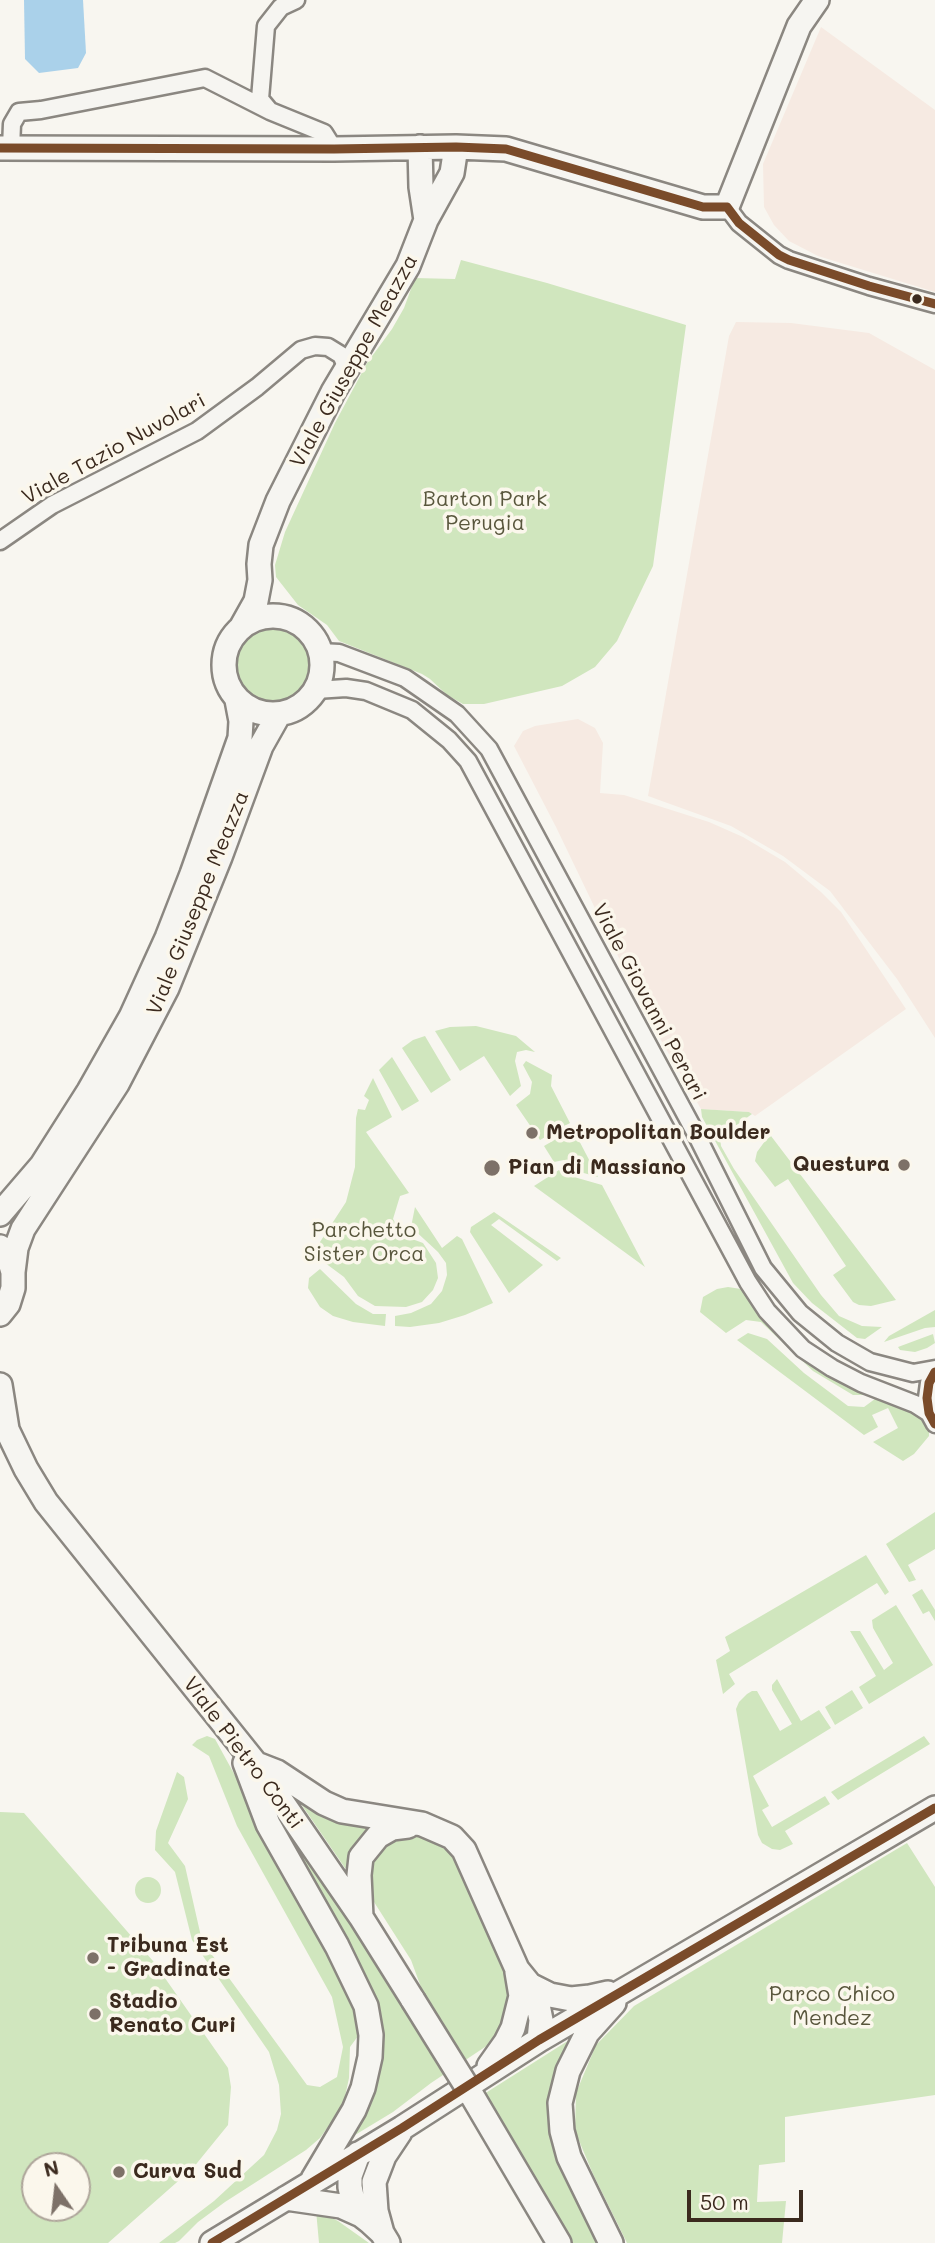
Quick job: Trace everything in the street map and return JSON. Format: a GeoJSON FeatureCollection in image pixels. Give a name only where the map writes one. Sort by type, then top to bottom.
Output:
{"type":"FeatureCollection","features":[{"type":"Feature","properties":{"kind":"street"},"geometry":{"type":"LineString","coordinates":[[270,111],[260,99],[266,26],[281,7],[296,0]]}},
{"type":"Feature","properties":{"kind":"street"},"geometry":{"type":"LineString","coordinates":[[727,208],[799,26],[817,0]]}},
{"type":"Feature","properties":{"kind":"street"},"geometry":{"type":"LineString","coordinates":[[334,149],[324,133],[270,111],[205,78],[19,112],[12,124],[6,148],[334,149],[456,147],[506,149],[703,207],[727,208],[739,223],[779,255],[869,286],[935,304]]}},
{"type":"Feature","properties":{"kind":"street","name":"Viale Giuseppe Meazza"},"geometry":{"type":"LineString","coordinates":[[420,147],[421,187],[426,220]]}},
{"type":"Feature","properties":{"kind":"street","name":"Viale Giuseppe Meazza"},"geometry":{"type":"LineString","coordinates":[[242,626],[256,601],[260,580],[261,545],[278,501],[333,392],[408,266],[426,220],[452,173],[456,147]]}},
{"type":"Feature","properties":{"kind":"street","name":"Viale Tazio Nuvolari"},"geometry":{"type":"LineString","coordinates":[[0,541],[52,505],[197,431],[257,387],[301,350],[314,345],[328,346],[341,355],[347,368]]}},
{"type":"Feature","properties":{"kind":"street"},"geometry":{"type":"LineString","coordinates":[[260,580],[284,617]]}},
{"type":"Feature","properties":{"kind":"street"},"geometry":{"type":"LineString","coordinates":[[284,617],[307,629],[315,640],[320,652],[321,678],[316,690],[306,702],[294,710],[264,714],[249,709],[237,700],[227,686],[223,670],[224,654],[231,639],[242,626],[255,619],[284,617]]}},
{"type":"Feature","properties":{"kind":"street","name":"Viale Giovanni Perari"},"geometry":{"type":"LineString","coordinates":[[320,652],[340,653],[405,678],[457,714],[489,750],[695,1132],[763,1268],[794,1306],[816,1328],[870,1362],[913,1373],[935,1370]]}},
{"type":"Feature","properties":{"kind":"street"},"geometry":{"type":"LineString","coordinates":[[316,690],[346,688],[366,691],[412,710],[449,740],[468,761],[743,1273],[767,1311],[803,1349],[832,1368],[861,1383],[915,1404],[932,1418]]}},
{"type":"Feature","properties":{"kind":"street","name":"Viale Giuseppe Meazza"},"geometry":{"type":"LineString","coordinates":[[0,1214],[42,1165],[89,1091],[131,1017],[167,938],[240,738],[241,721],[237,700]]}},
{"type":"Feature","properties":{"kind":"street","name":"Viale Giuseppe Meazza"},"geometry":{"type":"LineString","coordinates":[[13,1272],[16,1248],[23,1229],[117,1084],[167,988],[261,746],[279,714]]}},
{"type":"Feature","properties":{"kind":"street"},"geometry":{"type":"LineString","coordinates":[[0,1247],[9,1259],[13,1272],[13,1289],[8,1304],[0,1314]]}},
{"type":"Feature","properties":{"kind":"street"},"geometry":{"type":"LineString","coordinates":[[932,1418],[927,1398],[929,1383],[935,1370]]}},
{"type":"Feature","properties":{"kind":"street","name":"Viale Pietro Conti"},"geometry":{"type":"LineString","coordinates":[[0,1385],[3,1422],[46,1502],[256,1764],[361,1917],[413,2000],[475,2080],[523,2180],[559,2243]]}},
{"type":"Feature","properties":{"kind":"street"},"geometry":{"type":"LineString","coordinates":[[237,1740],[268,1824],[337,1946],[366,2006],[370,2057],[363,2088],[354,2110],[310,2183]]}},
{"type":"Feature","properties":{"kind":"street"},"geometry":{"type":"LineString","coordinates":[[256,1764],[277,1772],[324,1803],[342,1811],[422,1824],[452,1837],[464,1850],[540,2010],[539,2040]]}},
{"type":"Feature","properties":{"kind":"street"},"geometry":{"type":"LineString","coordinates":[[212,2243],[402,2128],[539,2040],[935,1808]]}},
{"type":"Feature","properties":{"kind":"street"},"geometry":{"type":"LineString","coordinates":[[361,1917],[359,1875],[361,1857],[367,1847],[377,1836],[392,1828],[422,1824]]}},
{"type":"Feature","properties":{"kind":"street"},"geometry":{"type":"LineString","coordinates":[[523,1977],[550,1995],[571,1999],[628,1987]]}},
{"type":"Feature","properties":{"kind":"street"},"geometry":{"type":"LineString","coordinates":[[475,2080],[506,2042],[513,2028],[523,1977]]}},
{"type":"Feature","properties":{"kind":"street"},"geometry":{"type":"LineString","coordinates":[[611,2243],[569,2157],[562,2131],[560,2103],[568,2071],[587,2033],[628,1987]]}},
{"type":"Feature","properties":{"kind":"street"},"geometry":{"type":"LineString","coordinates":[[385,2238],[376,2211],[374,2182],[384,2156],[402,2128]]}},
{"type":"Feature","properties":{"kind":"street"},"geometry":{"type":"LineString","coordinates":[[358,2154],[350,2176],[350,2187],[360,2215]]}},
{"type":"Feature","properties":{"kind":"street"},"geometry":{"type":"LineString","coordinates":[[286,2198],[341,2206],[360,2215],[385,2238]]}},
{"type":"Feature","properties":{"kind":"shaded area"},"geometry":{"type":"Polygon","coordinates":[[[821,27],[935,110],[935,292],[818,256],[789,241],[774,225],[764,207],[763,164],[821,27]]]}},
{"type":"Feature","properties":{"kind":"shaded area"},"geometry":{"type":"Polygon","coordinates":[[[736,322],[791,323],[869,333],[935,370],[935,1038],[897,979],[830,891],[783,856],[731,826],[648,796],[729,336],[736,322]]]}},
{"type":"Feature","properties":{"kind":"shaded area"},"geometry":{"type":"Polygon","coordinates":[[[578,719],[595,728],[603,743],[600,793],[624,795],[709,822],[743,837],[785,862],[841,912],[906,1009],[755,1116],[749,1112],[701,1109],[629,979],[514,746],[523,731],[535,726],[578,719]]]}},
{"type":"Feature","properties":{"kind":"green space","name":"Barton Park Perugia"},"geometry":{"type":"Polygon","coordinates":[[[461,260],[686,325],[653,566],[617,641],[595,667],[562,686],[484,704],[463,704],[447,695],[422,674],[339,641],[327,625],[298,605],[276,577],[275,565],[285,532],[335,423],[367,363],[404,308],[415,278],[455,279],[461,260]]]}},
{"type":"Feature","properties":{"kind":"green space"},"geometry":{"type":"Polygon","coordinates":[[[272,628],[287,631],[299,639],[307,651],[310,666],[307,681],[299,693],[287,701],[272,704],[257,701],[245,693],[237,681],[234,666],[237,651],[245,639],[257,631],[272,628]]]}},
{"type":"Feature","properties":{"kind":"green space"},"geometry":{"type":"Polygon","coordinates":[[[476,1026],[516,1036],[535,1052],[517,1052],[515,1061],[521,1086],[510,1096],[484,1056],[460,1071],[435,1031],[450,1027],[476,1026]]]}},
{"type":"Feature","properties":{"kind":"green space"},"geometry":{"type":"Polygon","coordinates":[[[425,1036],[451,1080],[431,1093],[402,1048],[425,1036]]]}},
{"type":"Feature","properties":{"kind":"green space"},"geometry":{"type":"Polygon","coordinates":[[[392,1057],[419,1101],[402,1111],[379,1070],[392,1057]]]}},
{"type":"Feature","properties":{"kind":"green space"},"geometry":{"type":"Polygon","coordinates":[[[526,1061],[552,1075],[551,1086],[570,1123],[540,1140],[516,1105],[530,1094],[532,1082],[523,1065],[526,1061]]]}},
{"type":"Feature","properties":{"kind":"green space","name":"Parchetto Sister Orca"},"geometry":{"type":"Polygon","coordinates":[[[373,1078],[392,1117],[366,1132],[409,1193],[400,1196],[393,1219],[404,1236],[423,1243],[436,1263],[438,1278],[433,1290],[422,1302],[406,1307],[375,1306],[358,1296],[344,1277],[317,1257],[320,1242],[346,1202],[355,1167],[356,1118],[358,1109],[365,1110],[369,1100],[364,1096],[373,1078]]]}},
{"type":"Feature","properties":{"kind":"green space"},"geometry":{"type":"Polygon","coordinates":[[[701,1109],[752,1114],[720,1137],[721,1146],[734,1169],[821,1295],[839,1316],[862,1326],[882,1327],[865,1339],[857,1338],[812,1303],[793,1283],[702,1117],[701,1109]]]}},
{"type":"Feature","properties":{"kind":"green space"},"geometry":{"type":"Polygon","coordinates":[[[573,1129],[598,1177],[573,1170],[564,1160],[554,1162],[544,1146],[573,1129]]]}},
{"type":"Feature","properties":{"kind":"green space"},"geometry":{"type":"Polygon","coordinates":[[[771,1136],[896,1300],[871,1306],[853,1302],[833,1275],[846,1266],[788,1179],[775,1187],[755,1161],[757,1152],[771,1136]]]}},
{"type":"Feature","properties":{"kind":"green space"},"geometry":{"type":"Polygon","coordinates":[[[559,1170],[602,1185],[645,1267],[534,1186],[559,1170]]]}},
{"type":"Feature","properties":{"kind":"green space"},"geometry":{"type":"Polygon","coordinates":[[[415,1207],[442,1248],[457,1236],[462,1239],[493,1303],[439,1323],[395,1326],[395,1316],[411,1313],[431,1304],[442,1291],[447,1275],[446,1263],[438,1252],[411,1227],[415,1207]]]}},
{"type":"Feature","properties":{"kind":"green space"},"geometry":{"type":"Polygon","coordinates":[[[494,1212],[561,1258],[557,1261],[499,1219],[491,1225],[543,1265],[509,1293],[470,1232],[471,1227],[494,1212]]]}},
{"type":"Feature","properties":{"kind":"green space"},"geometry":{"type":"Polygon","coordinates":[[[320,1269],[356,1304],[373,1314],[386,1314],[385,1326],[353,1322],[333,1316],[320,1307],[308,1288],[309,1278],[320,1269]]]}},
{"type":"Feature","properties":{"kind":"green space"},"geometry":{"type":"Polygon","coordinates":[[[717,1289],[741,1289],[764,1313],[865,1390],[864,1395],[853,1395],[813,1371],[761,1322],[746,1320],[726,1333],[700,1312],[703,1297],[717,1289]]]}},
{"type":"Feature","properties":{"kind":"green space"},"geometry":{"type":"Polygon","coordinates":[[[935,1310],[935,1327],[884,1342],[889,1336],[935,1310]]]}},
{"type":"Feature","properties":{"kind":"green space"},"geometry":{"type":"Polygon","coordinates":[[[748,1333],[767,1339],[804,1373],[848,1406],[864,1407],[879,1396],[922,1415],[929,1428],[929,1436],[914,1454],[903,1461],[873,1442],[898,1428],[888,1408],[872,1415],[878,1427],[864,1435],[737,1340],[748,1333]]]}},
{"type":"Feature","properties":{"kind":"green space"},"geometry":{"type":"Polygon","coordinates":[[[933,1334],[935,1343],[927,1348],[915,1352],[900,1350],[898,1347],[933,1334]]]}},
{"type":"Feature","properties":{"kind":"green space"},"geometry":{"type":"Polygon","coordinates":[[[935,1512],[935,1549],[908,1565],[916,1580],[909,1582],[886,1544],[935,1512]]]}},
{"type":"Feature","properties":{"kind":"green space"},"geometry":{"type":"Polygon","coordinates":[[[866,1555],[889,1592],[885,1595],[877,1583],[729,1674],[735,1684],[723,1694],[716,1660],[730,1651],[725,1637],[866,1555]]]}},
{"type":"Feature","properties":{"kind":"green space"},"geometry":{"type":"Polygon","coordinates":[[[922,1589],[935,1610],[935,1621],[929,1611],[923,1614],[912,1595],[922,1589]]]}},
{"type":"Feature","properties":{"kind":"green space"},"geometry":{"type":"Polygon","coordinates":[[[896,1605],[933,1665],[869,1704],[859,1687],[876,1676],[850,1631],[860,1631],[884,1670],[893,1663],[873,1628],[872,1620],[896,1605]]]}},
{"type":"Feature","properties":{"kind":"green space"},"geometry":{"type":"Polygon","coordinates":[[[777,1679],[801,1721],[819,1710],[831,1728],[753,1776],[769,1806],[762,1810],[772,1827],[825,1796],[830,1804],[785,1831],[793,1844],[780,1850],[762,1843],[758,1835],[736,1709],[747,1694],[757,1691],[780,1731],[792,1724],[772,1690],[777,1679]]]}},
{"type":"Feature","properties":{"kind":"green space"},"geometry":{"type":"Polygon","coordinates":[[[852,1690],[863,1708],[835,1725],[825,1707],[852,1690]]]}},
{"type":"Feature","properties":{"kind":"green space"},"geometry":{"type":"Polygon","coordinates":[[[207,1736],[215,1739],[283,1863],[346,1982],[364,2028],[350,2047],[349,2078],[343,2106],[320,2138],[306,2150],[225,2202],[198,2222],[179,2241],[159,2243],[214,2201],[264,2155],[277,2130],[281,2114],[279,2085],[269,2052],[192,1940],[175,1872],[155,1850],[156,1831],[177,1772],[184,1777],[188,1799],[168,1843],[185,1866],[202,1941],[307,2085],[320,2087],[337,2077],[343,2047],[332,1997],[237,1826],[209,1756],[192,1745],[207,1736]]]}},
{"type":"Feature","properties":{"kind":"green space"},"geometry":{"type":"Polygon","coordinates":[[[924,1736],[930,1744],[838,1800],[831,1792],[924,1736]]]}},
{"type":"Feature","properties":{"kind":"green space"},"geometry":{"type":"Polygon","coordinates":[[[265,1797],[422,2011],[422,1990],[411,1960],[374,1902],[370,1876],[373,1859],[388,1836],[426,1834],[445,1844],[456,1858],[503,1970],[510,1994],[503,2026],[491,2043],[393,2112],[355,2135],[353,2128],[380,2042],[265,1797]]]}},
{"type":"Feature","properties":{"kind":"green space"},"geometry":{"type":"Polygon","coordinates":[[[297,1798],[372,1826],[350,1869],[345,1868],[297,1798]]]}},
{"type":"Feature","properties":{"kind":"green space","name":"Stadio Renato Curi"},"geometry":{"type":"Polygon","coordinates":[[[0,1812],[24,1813],[153,1961],[228,2068],[231,2087],[228,2125],[193,2168],[108,2243],[0,2243],[0,1812]]]}},
{"type":"Feature","properties":{"kind":"green space","name":"Parco Chico Mendez"},"geometry":{"type":"Polygon","coordinates":[[[907,1843],[935,1887],[935,2095],[785,2117],[785,2162],[759,2165],[757,2202],[786,2201],[782,2243],[627,2243],[575,2131],[576,2093],[596,2045],[634,2006],[907,1843]]]}},
{"type":"Feature","properties":{"kind":"green space"},"geometry":{"type":"Polygon","coordinates":[[[148,1877],[157,1881],[161,1890],[157,1899],[148,1903],[139,1899],[135,1890],[139,1881],[148,1877]]]}},
{"type":"Feature","properties":{"kind":"green space"},"geometry":{"type":"Polygon","coordinates":[[[574,2037],[558,2080],[601,2243],[573,2243],[484,2094],[574,2037]]]}},
{"type":"Feature","properties":{"kind":"green space"},"geometry":{"type":"Polygon","coordinates":[[[316,2210],[338,2221],[369,2243],[319,2243],[316,2210]]]}},
{"type":"Feature","properties":{"kind":"water"},"geometry":{"type":"Polygon","coordinates":[[[24,0],[83,0],[86,53],[78,68],[39,73],[25,59],[24,0]]]}},
{"type":"Feature","properties":{"kind":"transit line"},"geometry":{"type":"LineString","coordinates":[[0,148],[506,149],[703,207],[727,207]]}},
{"type":"Feature","properties":{"kind":"transit line"},"geometry":{"type":"LineString","coordinates":[[727,207],[739,223],[789,260],[935,304]]}},
{"type":"Feature","properties":{"kind":"transit line"},"geometry":{"type":"LineString","coordinates":[[935,1372],[929,1383],[927,1398],[929,1413],[935,1424]]}},
{"type":"Feature","properties":{"kind":"transit line"},"geometry":{"type":"LineString","coordinates":[[212,2243],[402,2128],[539,2040],[935,1808]]}},
{"type":"Feature","properties":{"kind":"place","name":"Metropolitan Boulder"},"geometry":{"type":"Point","coordinates":[532,1133]}},
{"type":"Feature","properties":{"kind":"place","name":"Questura"},"geometry":{"type":"Point","coordinates":[904,1165]}},
{"type":"Feature","properties":{"kind":"place","name":"Pian di Massiano"},"geometry":{"type":"Point","coordinates":[492,1168]}},
{"type":"Feature","properties":{"kind":"place","name":"Tribuna Est - Gradinate"},"geometry":{"type":"Point","coordinates":[93,1958]}},
{"type":"Feature","properties":{"kind":"place","name":"Stadio Renato Curi"},"geometry":{"type":"Point","coordinates":[95,2014]}},
{"type":"Feature","properties":{"kind":"place","name":"Curva Sud"},"geometry":{"type":"Point","coordinates":[119,2172]}}]}
